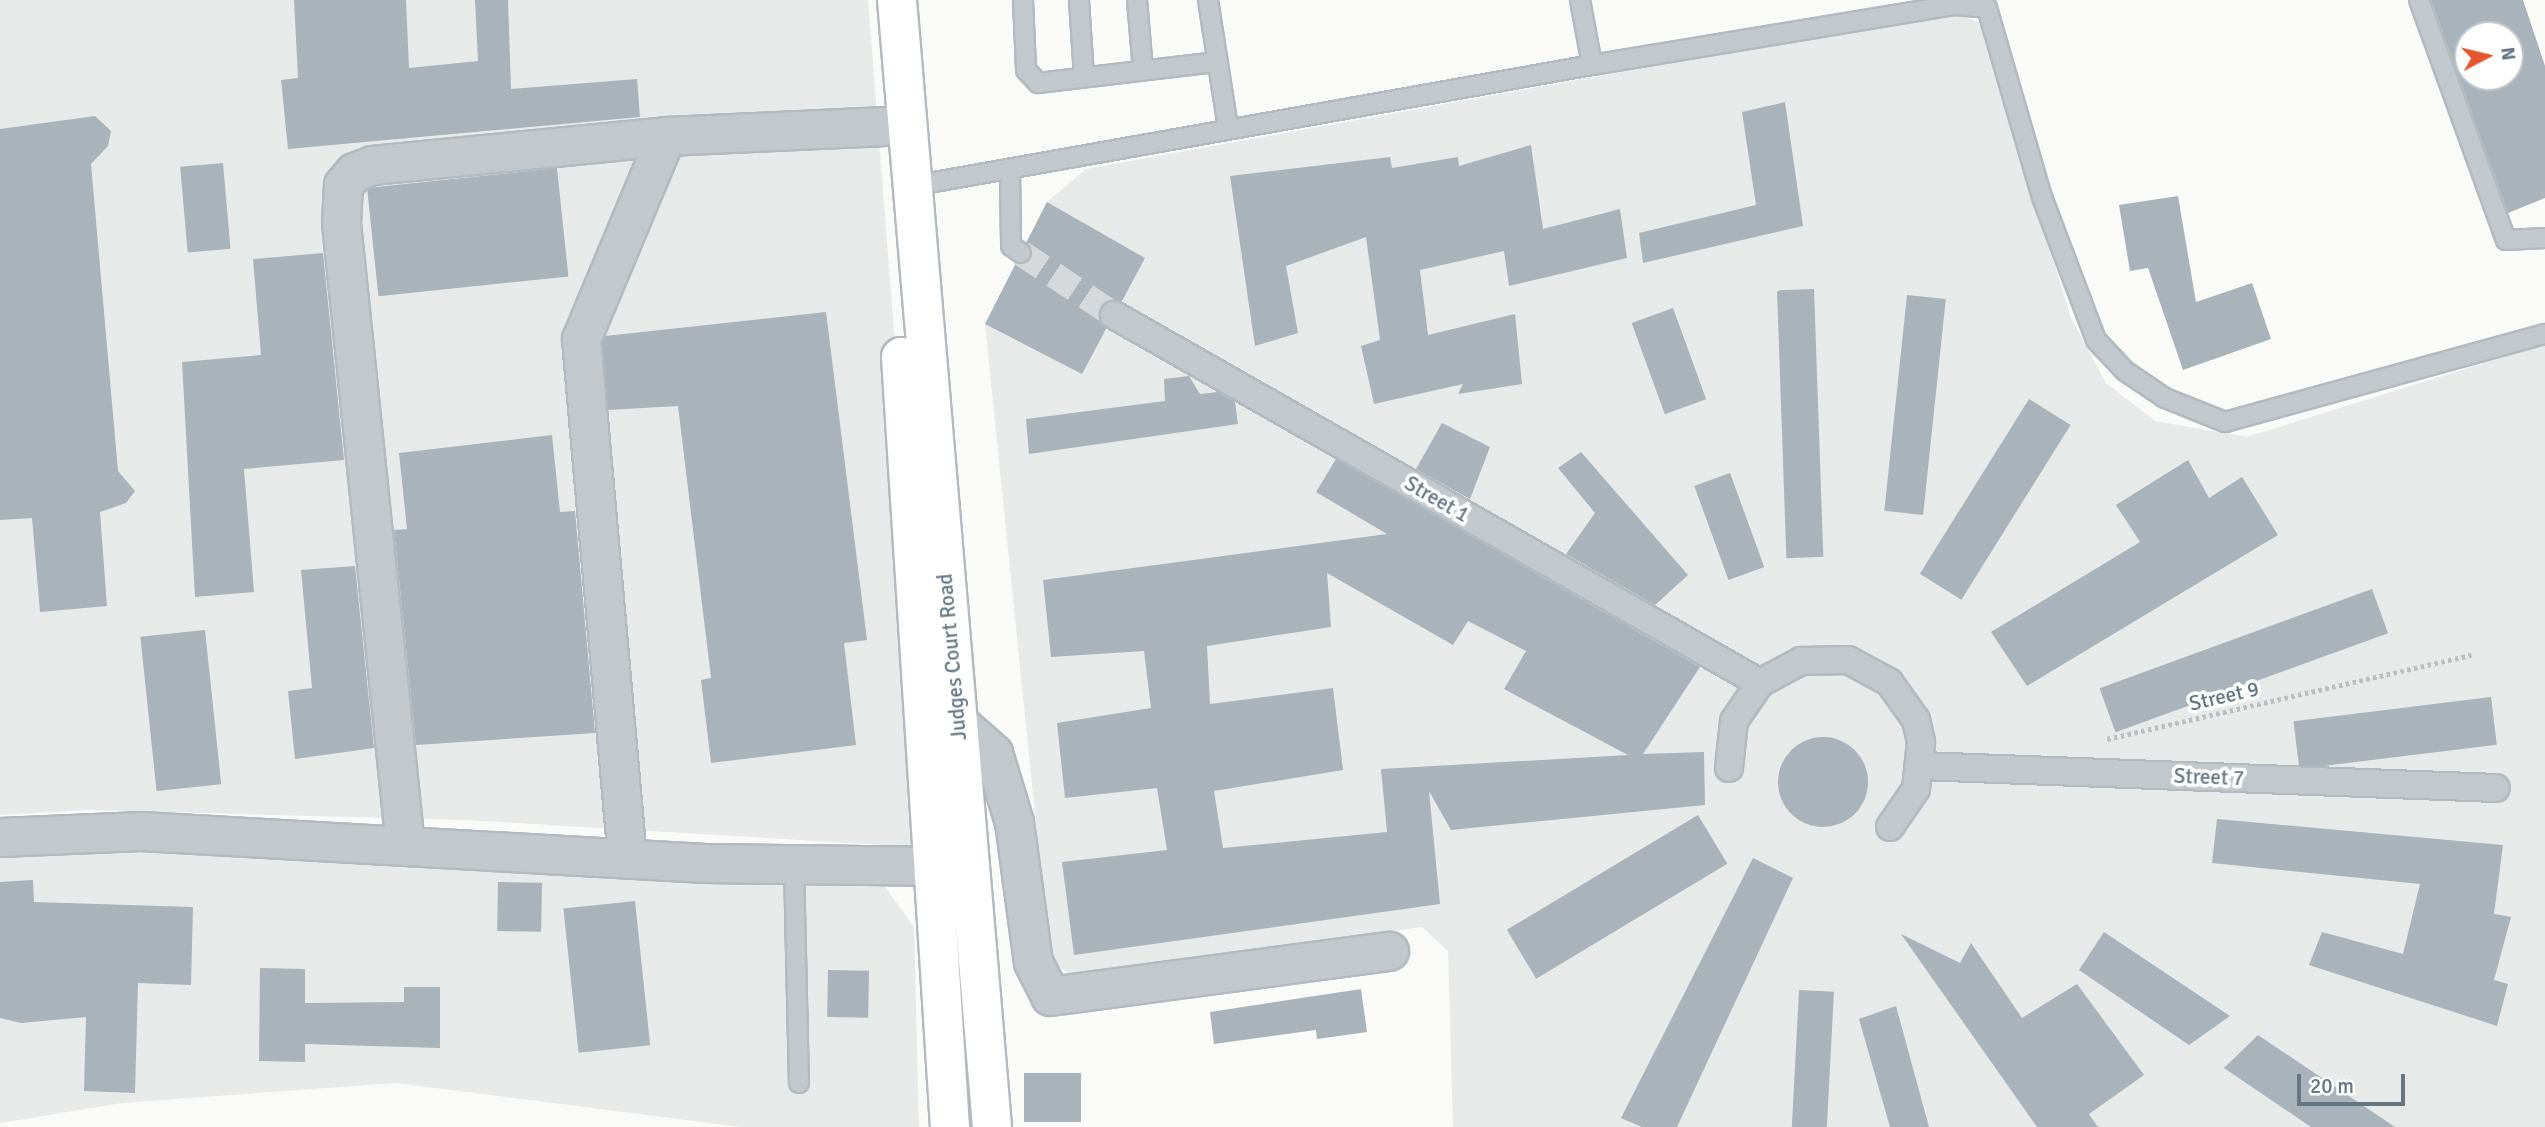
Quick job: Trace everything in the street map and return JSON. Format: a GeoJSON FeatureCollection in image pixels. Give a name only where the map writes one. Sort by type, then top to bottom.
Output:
{"type":"FeatureCollection","features":[{"type":"Feature","properties":{"kind":"main road","name":"Judges Court Road"},"geometry":{"type":"LineString","coordinates":[[876,0],[930,825],[953,866],[992,1124]]}},
{"type":"Feature","properties":{"kind":"main road","name":"Judges Court Road"},"geometry":{"type":"LineString","coordinates":[[897,0],[958,722],[953,866],[950,1123]]}},
{"type":"Feature","properties":{"kind":"street"},"geometry":{"type":"LineString","coordinates":[[405,846],[341,222],[343,185],[354,172],[372,165],[666,135],[886,126]]}},
{"type":"Feature","properties":{"kind":"street"},"geometry":{"type":"LineString","coordinates":[[627,859],[581,339],[666,135]]}},
{"type":"Feature","properties":{"kind":"street","name":"Street 1"},"geometry":{"type":"LineString","coordinates":[[1114,315],[1760,683]]}},
{"type":"Feature","properties":{"kind":"street"},"geometry":{"type":"LineString","coordinates":[[1729,768],[1734,721],[1760,683],[1801,661],[1836,659],[1869,668],[1889,682],[1916,720],[1921,766],[1916,789],[1890,827]]}},
{"type":"Feature","properties":{"kind":"street"},"geometry":{"type":"LineString","coordinates":[[958,722],[993,752],[1014,822],[1033,961],[1050,996],[1389,951]]}},
{"type":"Feature","properties":{"kind":"street","name":"Street 7"},"geometry":{"type":"LineString","coordinates":[[1921,766],[2496,788]]}},
{"type":"Feature","properties":{"kind":"street"},"geometry":{"type":"LineString","coordinates":[[0,837],[96,830],[627,859],[794,865],[953,866]]}},
{"type":"Feature","properties":{"kind":"lane"},"geometry":{"type":"LineString","coordinates":[[1023,0],[1028,79],[1084,77],[1217,62]]}},
{"type":"Feature","properties":{"kind":"lane"},"geometry":{"type":"LineString","coordinates":[[1079,0],[1084,77]]}},
{"type":"Feature","properties":{"kind":"lane"},"geometry":{"type":"LineString","coordinates":[[1138,0],[1143,70]]}},
{"type":"Feature","properties":{"kind":"lane"},"geometry":{"type":"LineString","coordinates":[[1208,0],[1228,128]]}},
{"type":"Feature","properties":{"kind":"lane"},"geometry":{"type":"LineString","coordinates":[[1580,0],[1592,65]]}},
{"type":"Feature","properties":{"kind":"lane"},"geometry":{"type":"LineString","coordinates":[[2419,0],[2506,240],[2545,238]]}},
{"type":"Feature","properties":{"kind":"lane"},"geometry":{"type":"LineString","coordinates":[[912,186],[1010,171],[1228,128],[1955,5],[1987,8],[2042,197],[2095,340],[2165,398],[2225,422],[2545,334]]}},
{"type":"Feature","properties":{"kind":"lane"},"geometry":{"type":"LineString","coordinates":[[1010,171],[1011,246],[1021,253]]}},
{"type":"Feature","properties":{"kind":"lane"},"geometry":{"type":"LineString","coordinates":[[794,865],[799,1083]]}},
{"type":"Feature","properties":{"kind":"path","name":"Street 9"},"geometry":{"type":"LineString","coordinates":[[2092,743],[2471,655]]}},
{"type":"Feature","properties":{"kind":"shaded area"},"geometry":{"type":"Polygon","coordinates":[[[0,0],[868,0],[927,751],[919,847],[464,820],[89,810],[0,815],[0,0]]]}},
{"type":"Feature","properties":{"kind":"shaded area"},"geometry":{"type":"Polygon","coordinates":[[[1953,12],[1980,23],[2071,318],[2106,383],[2155,421],[2247,437],[2545,344],[2545,1127],[1453,1127],[1448,951],[1422,927],[1076,978],[1050,961],[985,324],[1047,202],[1086,169],[1953,12]]]}},
{"type":"Feature","properties":{"kind":"shaded area"},"geometry":{"type":"Polygon","coordinates":[[[97,840],[885,887],[914,927],[919,1127],[741,1127],[396,1083],[122,1103],[0,1123],[0,851],[97,840]]]}},
{"type":"Feature","properties":{"kind":"building"},"geometry":{"type":"Polygon","coordinates":[[[294,0],[406,0],[409,68],[478,61],[475,0],[508,0],[511,89],[637,79],[640,117],[288,149],[281,80],[298,78],[294,0]]]}},
{"type":"Feature","properties":{"kind":"building"},"geometry":{"type":"Polygon","coordinates":[[[2431,0],[2523,0],[2545,66],[2545,198],[2508,213],[2464,91],[2524,91],[2524,21],[2454,21],[2454,64],[2431,0]]]}},
{"type":"Feature","properties":{"kind":"building"},"geometry":{"type":"Polygon","coordinates":[[[1785,102],[1803,226],[1643,263],[1639,233],[1756,205],[1742,112],[1785,102]]]}},
{"type":"Feature","properties":{"kind":"building"},"geometry":{"type":"Polygon","coordinates":[[[95,116],[111,131],[108,146],[91,164],[118,471],[135,491],[126,503],[100,512],[107,606],[40,612],[32,518],[0,520],[0,129],[95,116]]]}},
{"type":"Feature","properties":{"kind":"building"},"geometry":{"type":"Polygon","coordinates":[[[1531,145],[1543,229],[1620,209],[1627,258],[1509,286],[1504,251],[1420,270],[1428,335],[1515,314],[1522,384],[1458,394],[1463,384],[1374,404],[1361,346],[1380,340],[1366,237],[1286,266],[1298,333],[1255,346],[1230,176],[1390,157],[1392,168],[1458,157],[1459,166],[1531,145]]]}},
{"type":"Feature","properties":{"kind":"building"},"geometry":{"type":"Polygon","coordinates":[[[223,163],[230,249],[188,252],[180,167],[223,163]]]}},
{"type":"Feature","properties":{"kind":"building"},"geometry":{"type":"Polygon","coordinates":[[[557,168],[568,276],[378,296],[367,188],[557,168]]]}},
{"type":"Feature","properties":{"kind":"building"},"geometry":{"type":"Polygon","coordinates":[[[2178,196],[2196,302],[2252,283],[2271,339],[2183,370],[2148,268],[2130,271],[2119,205],[2178,196]]]}},
{"type":"Feature","properties":{"kind":"building"},"geometry":{"type":"Polygon","coordinates":[[[1047,202],[1145,258],[1122,301],[1100,308],[1106,329],[1082,374],[985,324],[1016,263],[1031,259],[1026,243],[1047,202]]]}},
{"type":"Feature","properties":{"kind":"building"},"geometry":{"type":"Polygon","coordinates":[[[323,253],[344,460],[244,469],[254,592],[195,597],[182,362],[261,355],[253,259],[323,253]]]}},
{"type":"Feature","properties":{"kind":"building"},"geometry":{"type":"Polygon","coordinates":[[[1814,289],[1823,557],[1786,558],[1777,290],[1814,289]]]}},
{"type":"Feature","properties":{"kind":"building"},"geometry":{"type":"Polygon","coordinates":[[[1907,295],[1946,299],[1923,515],[1884,511],[1907,295]]]}},
{"type":"Feature","properties":{"kind":"building"},"geometry":{"type":"Polygon","coordinates":[[[1673,308],[1706,399],[1665,414],[1632,323],[1673,308]]]}},
{"type":"Feature","properties":{"kind":"building"},"geometry":{"type":"Polygon","coordinates":[[[826,312],[867,640],[844,643],[856,745],[711,763],[701,680],[711,678],[678,406],[608,410],[602,342],[605,336],[826,312]]]}},
{"type":"Feature","properties":{"kind":"building"},"geometry":{"type":"Polygon","coordinates":[[[1189,376],[1200,394],[1218,392],[1235,402],[1238,424],[1029,454],[1026,419],[1165,401],[1164,379],[1189,376]]]}},
{"type":"Feature","properties":{"kind":"building"},"geometry":{"type":"Polygon","coordinates":[[[2029,399],[2071,425],[1961,600],[1920,574],[2029,399]]]}},
{"type":"Feature","properties":{"kind":"building"},"geometry":{"type":"Polygon","coordinates":[[[1442,423],[1490,447],[1470,499],[1416,469],[1442,423]]]}},
{"type":"Feature","properties":{"kind":"building"},"geometry":{"type":"Polygon","coordinates":[[[552,435],[560,512],[575,511],[595,733],[416,745],[394,530],[407,529],[399,453],[552,435]]]}},
{"type":"Feature","properties":{"kind":"building"},"geometry":{"type":"Polygon","coordinates":[[[1581,452],[1688,575],[1655,605],[1566,554],[1595,513],[1558,468],[1581,452]]]}},
{"type":"Feature","properties":{"kind":"building"},"geometry":{"type":"Polygon","coordinates":[[[1336,459],[1700,667],[1643,754],[1704,752],[1705,805],[1451,830],[1429,791],[1440,904],[1074,955],[1062,862],[1167,850],[1157,788],[1065,798],[1057,723],[1151,708],[1144,651],[1051,657],[1043,580],[1387,534],[1316,492],[1336,459]],[[1327,573],[1331,627],[1207,646],[1210,704],[1333,688],[1343,770],[1214,791],[1223,848],[1387,832],[1381,769],[1628,755],[1504,689],[1526,651],[1468,621],[1453,645],[1327,573]]]}},
{"type":"Feature","properties":{"kind":"building"},"geometry":{"type":"Polygon","coordinates":[[[2188,460],[2209,498],[2242,477],[2278,535],[2027,686],[1991,632],[2140,542],[2116,505],[2188,460]]]}},
{"type":"Feature","properties":{"kind":"building"},"geometry":{"type":"Polygon","coordinates":[[[1730,473],[1764,567],[1728,580],[1694,486],[1730,473]]]}},
{"type":"Feature","properties":{"kind":"building"},"geometry":{"type":"Polygon","coordinates":[[[355,566],[374,748],[295,759],[288,691],[312,688],[301,570],[355,566]]]}},
{"type":"Feature","properties":{"kind":"building"},"geometry":{"type":"Polygon","coordinates":[[[2372,589],[2388,633],[2116,732],[2099,688],[2372,589]]]}},
{"type":"Feature","properties":{"kind":"building"},"geometry":{"type":"Polygon","coordinates":[[[205,630],[221,784],[157,791],[140,637],[205,630]]]}},
{"type":"Feature","properties":{"kind":"building"},"geometry":{"type":"Polygon","coordinates":[[[2491,697],[2497,745],[2299,769],[2293,721],[2491,697]]]}},
{"type":"Feature","properties":{"kind":"building"},"geometry":{"type":"Polygon","coordinates":[[[1823,737],[1840,740],[1855,750],[1865,765],[1868,782],[1865,799],[1855,814],[1840,824],[1823,827],[1806,824],[1791,814],[1781,799],[1778,782],[1781,765],[1791,750],[1806,740],[1823,737]]]}},
{"type":"Feature","properties":{"kind":"building"},"geometry":{"type":"Polygon","coordinates":[[[1698,815],[1727,864],[1536,979],[1507,930],[1698,815]]]}},
{"type":"Feature","properties":{"kind":"building"},"geometry":{"type":"Polygon","coordinates":[[[2217,819],[2503,845],[2494,914],[2511,917],[2494,980],[2508,984],[2497,1026],[2309,965],[2322,932],[2403,954],[2420,884],[2212,863],[2217,819]]]}},
{"type":"Feature","properties":{"kind":"building"},"geometry":{"type":"Polygon","coordinates":[[[1753,858],[1793,878],[1677,1127],[1642,1127],[1621,1118],[1753,858]]]}},
{"type":"Feature","properties":{"kind":"building"},"geometry":{"type":"Polygon","coordinates":[[[33,880],[34,902],[193,907],[191,985],[138,983],[135,1093],[84,1091],[86,1017],[21,1023],[0,1018],[0,882],[33,880]]]}},
{"type":"Feature","properties":{"kind":"building"},"geometry":{"type":"Polygon","coordinates":[[[498,882],[542,883],[541,932],[497,931],[498,882]]]}},
{"type":"Feature","properties":{"kind":"building"},"geometry":{"type":"Polygon","coordinates":[[[635,901],[650,1045],[579,1053],[563,909],[635,901]]]}},
{"type":"Feature","properties":{"kind":"building"},"geometry":{"type":"Polygon","coordinates":[[[2104,932],[2230,1016],[2189,1045],[2079,970],[2104,932]]]}},
{"type":"Feature","properties":{"kind":"building"},"geometry":{"type":"Polygon","coordinates":[[[1901,934],[1960,963],[1971,943],[2022,1018],[2077,984],[2144,1075],[2089,1114],[2098,1127],[2037,1127],[1901,934]]]}},
{"type":"Feature","properties":{"kind":"building"},"geometry":{"type":"Polygon","coordinates":[[[260,968],[305,969],[305,1003],[404,1002],[404,987],[440,987],[440,1048],[305,1044],[305,1062],[259,1061],[260,968]]]}},
{"type":"Feature","properties":{"kind":"building"},"geometry":{"type":"Polygon","coordinates":[[[828,970],[869,971],[868,1018],[827,1017],[828,970]]]}},
{"type":"Feature","properties":{"kind":"building"},"geometry":{"type":"Polygon","coordinates":[[[1361,989],[1367,1032],[1317,1039],[1316,1030],[1214,1044],[1210,1012],[1361,989]]]}},
{"type":"Feature","properties":{"kind":"building"},"geometry":{"type":"Polygon","coordinates":[[[1799,990],[1834,992],[1827,1127],[1792,1127],[1799,990]]]}},
{"type":"Feature","properties":{"kind":"building"},"geometry":{"type":"Polygon","coordinates":[[[1896,1006],[1929,1127],[1890,1127],[1859,1019],[1896,1006]]]}},
{"type":"Feature","properties":{"kind":"building"},"geometry":{"type":"Polygon","coordinates":[[[2258,1035],[2395,1127],[2311,1127],[2224,1068],[2258,1035]]]}},
{"type":"Feature","properties":{"kind":"building"},"geometry":{"type":"Polygon","coordinates":[[[1024,1073],[1081,1073],[1081,1122],[1024,1122],[1024,1073]]]}},
{"type":"Feature","properties":{"kind":"tunnel"},"geometry":{"type":"LineString","coordinates":[[1021,253],[1114,315]]}}]}
